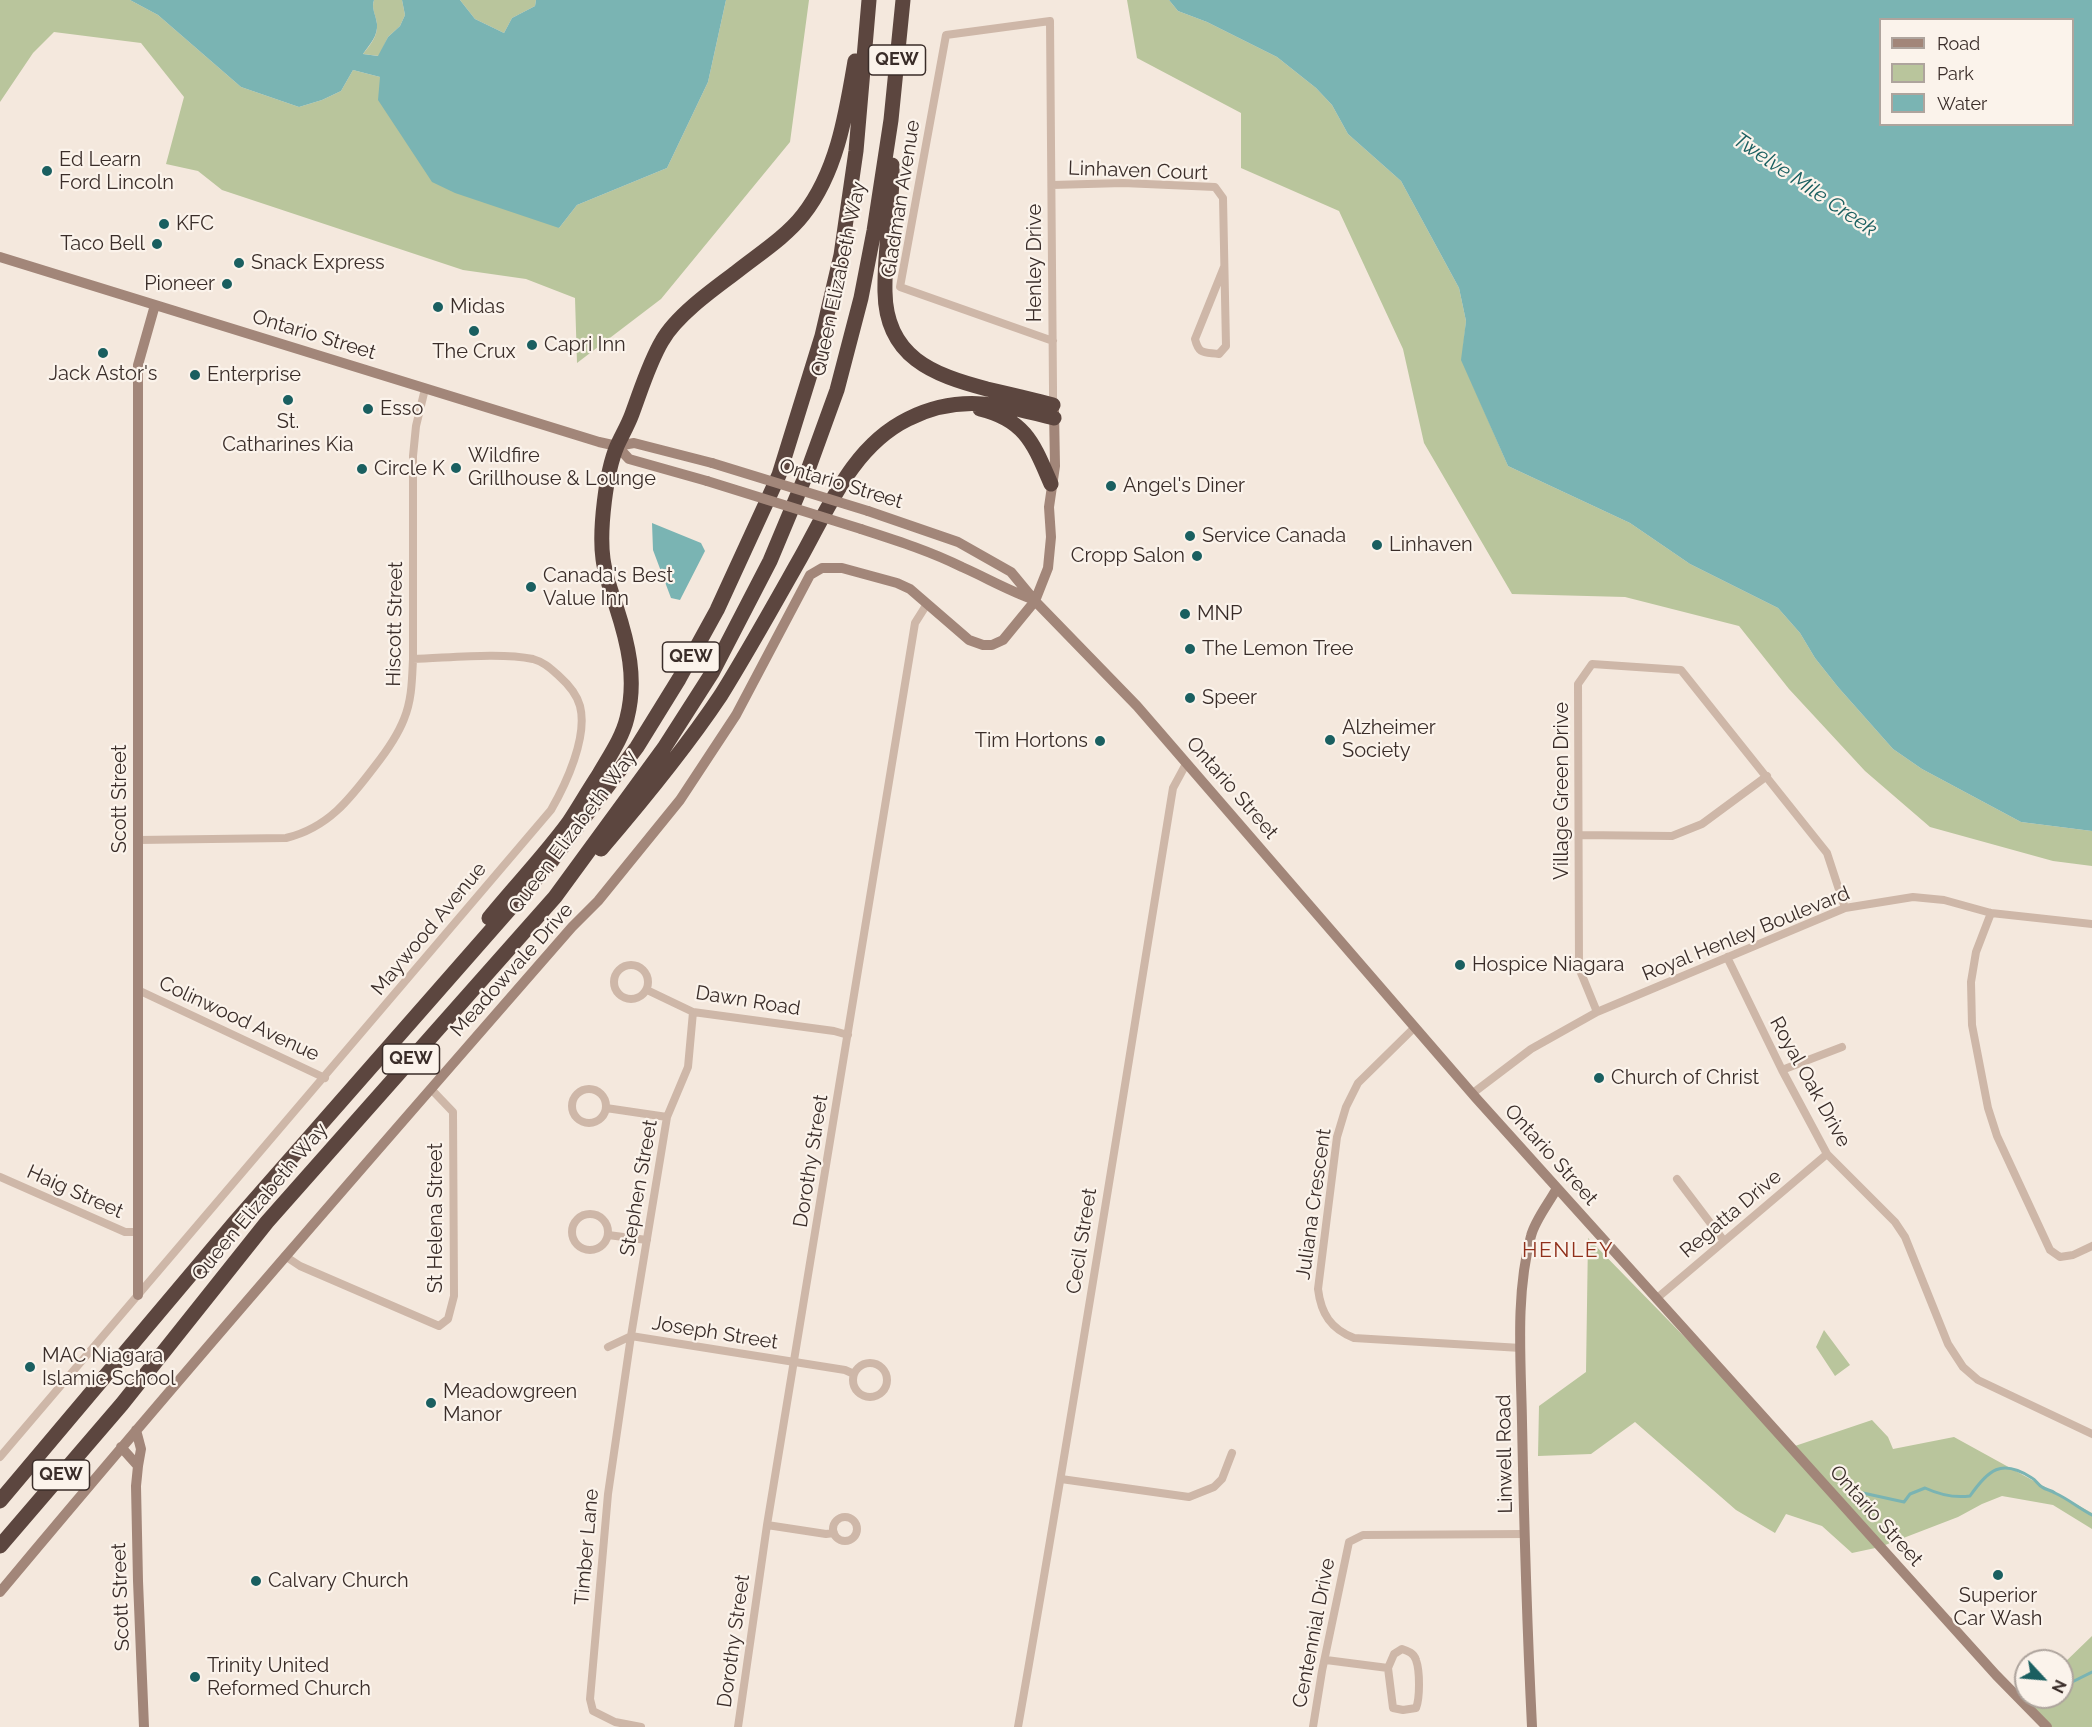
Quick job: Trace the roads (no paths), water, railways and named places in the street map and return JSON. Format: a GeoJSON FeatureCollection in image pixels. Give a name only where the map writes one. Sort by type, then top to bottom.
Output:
{"type":"FeatureCollection","features":[{"type":"Feature","properties":{"kind":"highway"},"geometry":{"type":"LineString","coordinates":[[261,1192],[568,822],[613,751],[627,720],[632,688],[630,657],[603,559],[602,536],[605,504],[617,446],[628,426],[663,339],[703,297],[771,244],[801,217],[818,194],[836,149],[847,107],[867,0]]}},
{"type":"Feature","properties":{"kind":"highway","name":"Queen Elizabeth Way"},"geometry":{"type":"LineString","coordinates":[[0,1501],[261,1192],[551,862],[637,747],[679,679],[717,610],[779,476],[822,336],[841,255],[856,151],[867,0]]}},
{"type":"Feature","properties":{"kind":"highway","name":"Queen Elizabeth Way"},"geometry":{"type":"LineString","coordinates":[[0,1546],[122,1404],[267,1222],[555,897],[664,748],[706,683],[770,561],[808,470],[837,390],[870,253],[891,120],[903,0]]}},
{"type":"Feature","properties":{"kind":"highway"},"geometry":{"type":"LineString","coordinates":[[891,120],[892,194],[885,291],[889,319],[896,338],[907,353],[923,366],[940,375],[1054,411]]}},
{"type":"Feature","properties":{"kind":"highway"},"geometry":{"type":"LineString","coordinates":[[555,897],[586,866],[638,806],[720,695],[838,491],[860,458],[887,432],[907,419],[947,406],[976,402],[1054,411]]}},
{"type":"Feature","properties":{"kind":"highway"},"geometry":{"type":"LineString","coordinates":[[947,406],[970,406],[985,410],[1003,417],[1018,427],[1038,452],[1051,484]]}},
{"type":"Feature","properties":{"kind":"main road","name":"Ontario Street"},"geometry":{"type":"LineString","coordinates":[[0,257],[617,446],[634,443],[712,463],[868,511],[958,542],[1011,572],[1035,601],[1137,706],[1415,1027],[1656,1299],[1996,1675],[2048,1727]]}},
{"type":"Feature","properties":{"kind":"main road","name":"Scott Street"},"geometry":{"type":"LineString","coordinates":[[138,1296],[138,365],[155,305]]}},
{"type":"Feature","properties":{"kind":"main road","name":"Henley Drive"},"geometry":{"type":"LineString","coordinates":[[1035,601],[1048,568],[1051,537],[1049,507],[1054,466],[1054,411]]}},
{"type":"Feature","properties":{"kind":"main road","name":"Ontario Street"},"geometry":{"type":"LineString","coordinates":[[617,446],[629,459],[707,481],[927,551],[1035,601]]}},
{"type":"Feature","properties":{"kind":"main road","name":"Meadowvale Drive"},"geometry":{"type":"LineString","coordinates":[[0,1592],[285,1256],[572,927],[598,901],[680,800],[736,715],[810,575],[822,568],[842,568],[871,574],[910,589],[969,640],[983,645],[992,645],[1003,640],[1035,601]]}},
{"type":"Feature","properties":{"kind":"main road","name":"Linwell Road"},"geometry":{"type":"LineString","coordinates":[[1532,1727],[1524,1534],[1521,1348],[1523,1290],[1526,1257],[1532,1233],[1557,1188]]}},
{"type":"Feature","properties":{"kind":"main road","name":"Scott Street"},"geometry":{"type":"LineString","coordinates":[[136,1430],[141,1449],[136,1486],[144,1727]]}},
{"type":"Feature","properties":{"kind":"main road"},"geometry":{"type":"LineString","coordinates":[[121,1447],[138,1466]]}},
{"type":"Feature","properties":{"kind":"street","name":"Henley Drive"},"geometry":{"type":"LineString","coordinates":[[952,34],[1050,21],[1054,411]]}},
{"type":"Feature","properties":{"kind":"street","name":"Gladman Avenue"},"geometry":{"type":"LineString","coordinates":[[952,34],[946,35],[900,287],[1053,341]]}},
{"type":"Feature","properties":{"kind":"street","name":"Linhaven Court"},"geometry":{"type":"LineString","coordinates":[[1052,185],[1123,183],[1215,187],[1222,198],[1224,267],[1226,346],[1219,354],[1202,352],[1197,348],[1195,339],[1224,267]]}},
{"type":"Feature","properties":{"kind":"street","name":"Hiscott Street"},"geometry":{"type":"LineString","coordinates":[[138,840],[286,838],[300,835],[330,817],[349,800],[391,745],[405,718],[411,688],[413,456],[416,426],[425,389]]}},
{"type":"Feature","properties":{"kind":"street","name":"Dorothy Street"},"geometry":{"type":"LineString","coordinates":[[738,1727],[767,1525],[915,623],[927,604]]}},
{"type":"Feature","properties":{"kind":"street","name":"Maywood Avenue"},"geometry":{"type":"LineString","coordinates":[[0,1457],[551,810],[564,788],[579,742],[582,714],[579,703],[568,684],[547,665],[533,659],[508,656],[413,659]]}},
{"type":"Feature","properties":{"kind":"street","name":"Village Green Drive"},"geometry":{"type":"LineString","coordinates":[[1597,1012],[1579,968],[1578,684],[1592,664],[1681,670],[1827,853],[1845,908]]}},
{"type":"Feature","properties":{"kind":"street","name":"Cecil Street"},"geometry":{"type":"LineString","coordinates":[[1018,1727],[1062,1479],[1093,1269],[1173,788],[1186,764]]}},
{"type":"Feature","properties":{"kind":"street"},"geometry":{"type":"LineString","coordinates":[[1579,835],[1672,836],[1702,824],[1767,776]]}},
{"type":"Feature","properties":{"kind":"street","name":"Royal Henley Boulevard"},"geometry":{"type":"LineString","coordinates":[[1473,1093],[1531,1048],[1597,1012],[1845,908],[1913,897],[1944,900],[1991,913],[2092,924]]}},
{"type":"Feature","properties":{"kind":"street"},"geometry":{"type":"LineString","coordinates":[[1991,913],[1976,952],[1971,982],[1972,1025],[1988,1108],[1997,1136],[2050,1250],[2060,1257],[2073,1255],[2092,1246]]}},
{"type":"Feature","properties":{"kind":"street","name":"Royal Oak Drive"},"geometry":{"type":"LineString","coordinates":[[1727,957],[1782,1070],[1827,1154],[1894,1222],[1905,1237],[1948,1344],[1963,1367],[1978,1380],[2092,1434]]}},
{"type":"Feature","properties":{"kind":"street"},"geometry":{"type":"LineString","coordinates":[[625,966],[637,966],[646,973],[647,990],[644,995],[633,1000],[622,998],[615,989],[616,973],[625,966]]}},
{"type":"Feature","properties":{"kind":"street","name":"Colinwood Avenue"},"geometry":{"type":"LineString","coordinates":[[138,990],[325,1078]]}},
{"type":"Feature","properties":{"kind":"street","name":"Dawn Road"},"geometry":{"type":"LineString","coordinates":[[647,990],[693,1012],[834,1030],[848,1035]]}},
{"type":"Feature","properties":{"kind":"street","name":"Stephen Street"},"geometry":{"type":"LineString","coordinates":[[631,1336],[667,1117],[688,1067],[693,1012]]}},
{"type":"Feature","properties":{"kind":"street","name":"Juliana Crescent"},"geometry":{"type":"LineString","coordinates":[[1415,1027],[1358,1083],[1346,1107],[1337,1137],[1318,1289],[1319,1302],[1332,1325],[1339,1332],[1354,1338],[1521,1348]]}},
{"type":"Feature","properties":{"kind":"street"},"geometry":{"type":"LineString","coordinates":[[1782,1070],[1842,1047]]}},
{"type":"Feature","properties":{"kind":"street","name":"St Helena Street"},"geometry":{"type":"LineString","coordinates":[[285,1256],[300,1266],[439,1326],[448,1320],[454,1296],[453,1112],[431,1089]]}},
{"type":"Feature","properties":{"kind":"street"},"geometry":{"type":"LineString","coordinates":[[590,1089],[601,1093],[606,1108],[604,1114],[596,1121],[585,1122],[576,1117],[572,1106],[580,1092],[590,1089]]}},
{"type":"Feature","properties":{"kind":"street"},"geometry":{"type":"LineString","coordinates":[[606,1108],[667,1117]]}},
{"type":"Feature","properties":{"kind":"street","name":"Regatta Drive"},"geometry":{"type":"LineString","coordinates":[[1656,1299],[1827,1154]]}},
{"type":"Feature","properties":{"kind":"street","name":"Haig Street"},"geometry":{"type":"LineString","coordinates":[[0,1177],[125,1232],[138,1232]]}},
{"type":"Feature","properties":{"kind":"street"},"geometry":{"type":"LineString","coordinates":[[1677,1179],[1724,1241]]}},
{"type":"Feature","properties":{"kind":"street"},"geometry":{"type":"LineString","coordinates":[[593,1214],[607,1223],[608,1234],[602,1245],[591,1250],[575,1242],[572,1230],[574,1224],[582,1216],[593,1214]]}},
{"type":"Feature","properties":{"kind":"street"},"geometry":{"type":"LineString","coordinates":[[608,1234],[647,1240]]}},
{"type":"Feature","properties":{"kind":"street"},"geometry":{"type":"LineString","coordinates":[[608,1347],[631,1336]]}},
{"type":"Feature","properties":{"kind":"street","name":"Joseph Street"},"geometry":{"type":"LineString","coordinates":[[631,1336],[845,1370],[854,1374]]}},
{"type":"Feature","properties":{"kind":"street","name":"Timber Lane"},"geometry":{"type":"LineString","coordinates":[[631,1336],[608,1494],[590,1699],[593,1711],[615,1722],[641,1727]]}},
{"type":"Feature","properties":{"kind":"street"},"geometry":{"type":"LineString","coordinates":[[870,1362],[884,1370],[887,1381],[878,1395],[866,1396],[857,1391],[853,1380],[854,1374],[860,1365],[870,1362]]}},
{"type":"Feature","properties":{"kind":"street"},"geometry":{"type":"LineString","coordinates":[[1062,1479],[1189,1497],[1214,1487],[1222,1479],[1232,1454]]}},
{"type":"Feature","properties":{"kind":"street"},"geometry":{"type":"LineString","coordinates":[[767,1525],[826,1534],[834,1533]]}},
{"type":"Feature","properties":{"kind":"street","name":"Centennial Drive"},"geometry":{"type":"LineString","coordinates":[[1313,1727],[1349,1542],[1363,1534],[1524,1534]]}},
{"type":"Feature","properties":{"kind":"street"},"geometry":{"type":"LineString","coordinates":[[1402,1649],[1410,1652],[1416,1659],[1419,1700],[1416,1708],[1403,1710],[1393,1708],[1388,1668],[1394,1654],[1402,1649]]}},
{"type":"Feature","properties":{"kind":"street"},"geometry":{"type":"LineString","coordinates":[[1326,1660],[1388,1668]]}},
{"type":"Feature","properties":{"kind":"water"},"geometry":{"type":"Polygon","coordinates":[[[130,0],[374,0],[376,32],[363,54],[378,56],[388,37],[400,26],[405,15],[402,0],[460,0],[475,19],[504,33],[512,18],[535,6],[536,0],[726,0],[708,82],[667,168],[577,205],[559,228],[455,193],[432,182],[378,100],[380,77],[353,70],[341,91],[299,107],[241,87],[158,15],[130,0]]]}},
{"type":"Feature","properties":{"kind":"water","name":"Twelve Mile Creek"},"geometry":{"type":"Polygon","coordinates":[[[1169,0],[2092,0],[2092,831],[2021,822],[1922,769],[1893,749],[1838,687],[1815,658],[1800,633],[1778,608],[1690,564],[1630,523],[1508,466],[1461,360],[1466,321],[1459,288],[1401,181],[1348,134],[1332,105],[1316,88],[1277,57],[1207,22],[1178,11],[1169,0]]]}},
{"type":"Feature","properties":{"kind":"water"},"geometry":{"type":"Polygon","coordinates":[[[652,523],[701,543],[705,551],[680,600],[671,598],[653,550],[652,523]]]}},
{"type":"Feature","properties":{"kind":"waterway"},"geometry":{"type":"LineString","coordinates":[[1863,1493],[1904,1502],[1910,1494],[1925,1488],[1947,1495],[1970,1496],[1989,1474],[2004,1468],[2021,1472],[2092,1515]]}},
{"type":"Feature","properties":{"kind":"waterway"},"geometry":{"type":"LineString","coordinates":[[2074,1681],[2092,1672]]}},
{"type":"Feature","properties":{"kind":"place","name":"Ed Learn Ford Lincoln"},"geometry":{"type":"Point","coordinates":[47,171]}},
{"type":"Feature","properties":{"kind":"place","name":"KFC"},"geometry":{"type":"Point","coordinates":[164,224]}},
{"type":"Feature","properties":{"kind":"place","name":"Taco Bell"},"geometry":{"type":"Point","coordinates":[157,244]}},
{"type":"Feature","properties":{"kind":"place","name":"Snack Express"},"geometry":{"type":"Point","coordinates":[239,263]}},
{"type":"Feature","properties":{"kind":"place","name":"Pioneer"},"geometry":{"type":"Point","coordinates":[227,284]}},
{"type":"Feature","properties":{"kind":"place","name":"Midas"},"geometry":{"type":"Point","coordinates":[438,307]}},
{"type":"Feature","properties":{"kind":"place","name":"The Crux"},"geometry":{"type":"Point","coordinates":[474,331]}},
{"type":"Feature","properties":{"kind":"place","name":"Capri Inn"},"geometry":{"type":"Point","coordinates":[532,345]}},
{"type":"Feature","properties":{"kind":"place","name":"Jack Astor's"},"geometry":{"type":"Point","coordinates":[103,353]}},
{"type":"Feature","properties":{"kind":"place","name":"Enterprise"},"geometry":{"type":"Point","coordinates":[195,375]}},
{"type":"Feature","properties":{"kind":"place","name":"St. Catharines Kia"},"geometry":{"type":"Point","coordinates":[288,400]}},
{"type":"Feature","properties":{"kind":"place","name":"Esso"},"geometry":{"type":"Point","coordinates":[368,409]}},
{"type":"Feature","properties":{"kind":"place","name":"Wildfire Grillhouse & Lounge"},"geometry":{"type":"Point","coordinates":[456,468]}},
{"type":"Feature","properties":{"kind":"place","name":"Circle K"},"geometry":{"type":"Point","coordinates":[362,469]}},
{"type":"Feature","properties":{"kind":"place","name":"Angel's Diner"},"geometry":{"type":"Point","coordinates":[1111,486]}},
{"type":"Feature","properties":{"kind":"place","name":"Service Canada"},"geometry":{"type":"Point","coordinates":[1190,536]}},
{"type":"Feature","properties":{"kind":"place","name":"Linhaven"},"geometry":{"type":"Point","coordinates":[1377,545]}},
{"type":"Feature","properties":{"kind":"place","name":"Cropp Salon"},"geometry":{"type":"Point","coordinates":[1197,556]}},
{"type":"Feature","properties":{"kind":"place","name":"Canada's Best Value Inn"},"geometry":{"type":"Point","coordinates":[531,587]}},
{"type":"Feature","properties":{"kind":"place","name":"MNP"},"geometry":{"type":"Point","coordinates":[1185,614]}},
{"type":"Feature","properties":{"kind":"place","name":"The Lemon Tree"},"geometry":{"type":"Point","coordinates":[1190,649]}},
{"type":"Feature","properties":{"kind":"place","name":"Speer"},"geometry":{"type":"Point","coordinates":[1190,698]}},
{"type":"Feature","properties":{"kind":"place","name":"Alzheimer Society"},"geometry":{"type":"Point","coordinates":[1330,740]}},
{"type":"Feature","properties":{"kind":"place","name":"Tim Hortons"},"geometry":{"type":"Point","coordinates":[1100,741]}},
{"type":"Feature","properties":{"kind":"place","name":"Hospice Niagara"},"geometry":{"type":"Point","coordinates":[1460,965]}},
{"type":"Feature","properties":{"kind":"place","name":"Church of Christ"},"geometry":{"type":"Point","coordinates":[1599,1078]}},
{"type":"Feature","properties":{"kind":"place","name":"MAC Niagara Islamic School"},"geometry":{"type":"Point","coordinates":[30,1367]}},
{"type":"Feature","properties":{"kind":"place","name":"Meadowgreen Manor"},"geometry":{"type":"Point","coordinates":[431,1403]}},
{"type":"Feature","properties":{"kind":"place","name":"Superior Car Wash"},"geometry":{"type":"Point","coordinates":[1998,1575]}},
{"type":"Feature","properties":{"kind":"place","name":"Calvary Church"},"geometry":{"type":"Point","coordinates":[256,1581]}},
{"type":"Feature","properties":{"kind":"place","name":"Trinity United Reformed Church"},"geometry":{"type":"Point","coordinates":[195,1677]}},
{"type":"Feature","properties":{"kind":"district","name":"HENLEY"},"geometry":{"type":"Point","coordinates":[1568,1251]}}]}
